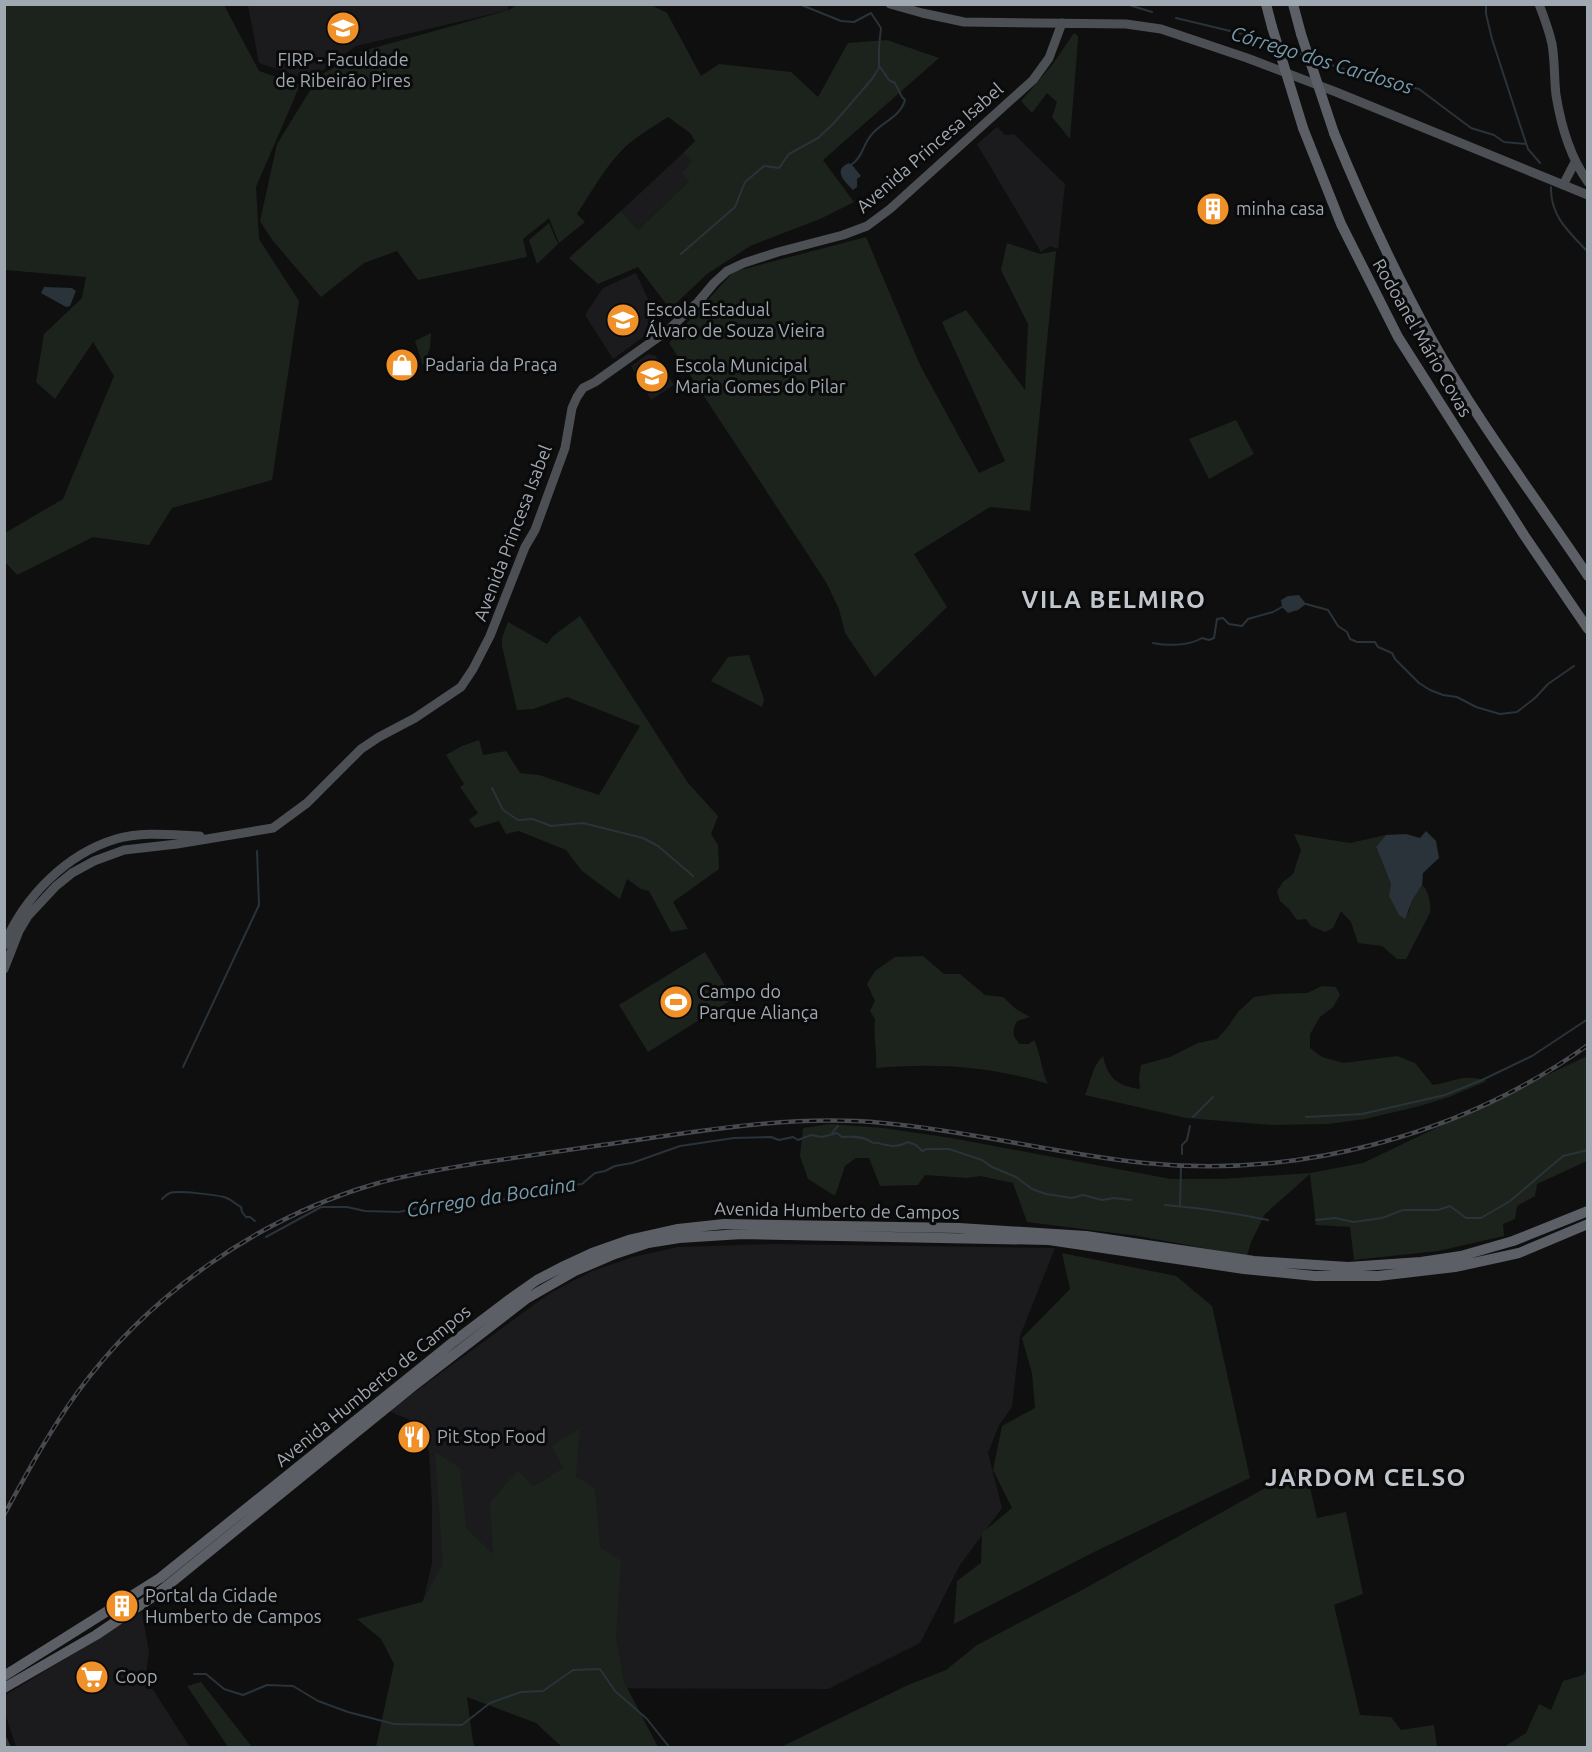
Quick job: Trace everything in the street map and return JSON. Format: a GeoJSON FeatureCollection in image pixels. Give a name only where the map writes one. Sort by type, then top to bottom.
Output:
{"type":"FeatureCollection","features":[{"type":"Feature","properties":{"kind":"highway","name":"Rodoanel Mário Covas"},"geometry":{"type":"LineString","coordinates":[[1266,4],[1304,128],[1341,224],[1398,337],[1456,431],[1587,629]]}},
{"type":"Feature","properties":{"kind":"highway","name":"Rodoanel Mário Covas"},"geometry":{"type":"LineString","coordinates":[[1293,4],[1334,133],[1372,223],[1433,341],[1488,430],[1587,576]]}},
{"type":"Feature","properties":{"kind":"highway","name":"Avenida Humberto de Campos"},"geometry":{"type":"LineString","coordinates":[[4,1676],[160,1578],[334,1443],[526,1299],[575,1271],[648,1243],[741,1229],[1086,1236],[1254,1261],[1358,1267],[1461,1256],[1513,1241],[1587,1211]]}},
{"type":"Feature","properties":{"kind":"highway","name":"Avenida Humberto de Campos"},"geometry":{"type":"LineString","coordinates":[[1002,1234],[1256,1270],[1315,1276],[1378,1276],[1455,1267],[1520,1253],[1587,1224]]}},
{"type":"Feature","properties":{"kind":"highway","name":"Avenida Humberto de Campos"},"geometry":{"type":"LineString","coordinates":[[4,1688],[96,1635],[157,1594],[334,1443]]}},
{"type":"Feature","properties":{"kind":"main road"},"geometry":{"type":"LineString","coordinates":[[890,4],[964,22],[1126,24],[1168,31],[1336,92],[1585,194],[1587,182],[1575,162],[1568,142],[1557,96],[1552,45],[1539,4]]}},
{"type":"Feature","properties":{"kind":"main road","name":"Avenida Princesa Isabel"},"geometry":{"type":"LineString","coordinates":[[4,969],[28,916],[56,886],[72,873],[94,861],[124,850],[177,844],[273,828],[307,803],[361,749],[429,709],[461,687],[490,636],[525,547],[535,530],[565,448],[572,408],[584,388],[667,331],[727,272],[744,263],[778,252],[851,232],[867,226],[883,214],[1033,80],[1049,58],[1062,23]]}},
{"type":"Feature","properties":{"kind":"main road"},"geometry":{"type":"LineString","coordinates":[[1563,184],[1575,162]]}},
{"type":"Feature","properties":{"kind":"main road","name":"Avenida Princesa Isabel"},"geometry":{"type":"LineString","coordinates":[[4,945],[18,916],[42,886],[78,857],[99,846],[117,838],[142,834],[217,836]]}},
{"type":"Feature","properties":{"kind":"street"},"geometry":{"type":"LineString","coordinates":[[4,1741],[7,1748]]}},
{"type":"Feature","properties":{"kind":"shaded area"},"geometry":{"type":"Polygon","coordinates":[[[5,4],[224,5],[259,71],[300,85],[256,187],[259,239],[299,301],[272,480],[172,508],[149,545],[93,537],[17,575],[5,562],[5,533],[63,499],[114,376],[93,342],[55,399],[36,382],[44,334],[82,298],[86,277],[5,270],[5,4]]]}},
{"type":"Feature","properties":{"kind":"shaded area","name":"FIRP - Faculdade de Ribeirão Pires"},"geometry":{"type":"Polygon","coordinates":[[[507,4],[509,10],[356,46],[309,80],[259,63],[248,5],[507,4]]]}},
{"type":"Feature","properties":{"kind":"shaded area"},"geometry":{"type":"Polygon","coordinates":[[[517,5],[651,5],[667,13],[701,76],[719,64],[791,72],[818,97],[848,43],[887,40],[939,58],[823,160],[854,202],[820,219],[750,246],[707,274],[670,309],[638,267],[598,284],[569,258],[621,211],[638,230],[689,181],[682,173],[692,162],[683,153],[695,141],[690,133],[668,117],[636,138],[612,161],[577,214],[585,222],[559,243],[549,218],[523,239],[527,257],[418,280],[397,251],[364,263],[321,297],[273,241],[260,221],[277,144],[319,76],[363,51],[509,10],[517,5]]]}},
{"type":"Feature","properties":{"kind":"shaded area"},"geometry":{"type":"Polygon","coordinates":[[[1074,33],[1078,36],[1078,40],[1070,139],[1052,117],[1057,102],[1047,93],[1032,113],[1021,101],[1052,65],[1074,33]]]}},
{"type":"Feature","properties":{"kind":"shaded area"},"geometry":{"type":"Polygon","coordinates":[[[997,127],[1005,135],[1014,134],[1065,184],[1058,249],[1050,246],[1041,252],[977,144],[997,127]]]}},
{"type":"Feature","properties":{"kind":"shaded area"},"geometry":{"type":"Polygon","coordinates":[[[683,153],[692,162],[689,181],[638,230],[621,211],[683,153]]]}},
{"type":"Feature","properties":{"kind":"shaded area"},"geometry":{"type":"Polygon","coordinates":[[[849,163],[861,176],[857,179],[857,187],[853,190],[841,173],[841,169],[849,163]]]}},
{"type":"Feature","properties":{"kind":"shaded area"},"geometry":{"type":"Polygon","coordinates":[[[549,223],[558,244],[537,264],[529,240],[549,223]]]}},
{"type":"Feature","properties":{"kind":"shaded area"},"geometry":{"type":"Polygon","coordinates":[[[866,237],[920,365],[979,473],[1005,461],[942,322],[966,310],[1025,390],[1028,324],[1001,270],[1007,243],[1040,254],[1056,251],[1030,511],[990,507],[914,554],[947,607],[875,677],[845,633],[839,609],[826,582],[669,343],[733,272],[866,237]]]}},
{"type":"Feature","properties":{"kind":"shaded area","name":"Escola Estadual Álvaro de Souza Vieira"},"geometry":{"type":"Polygon","coordinates":[[[636,273],[660,325],[613,359],[585,315],[603,288],[636,273]]]}},
{"type":"Feature","properties":{"kind":"shaded area"},"geometry":{"type":"Polygon","coordinates":[[[44,287],[72,288],[76,291],[70,306],[66,307],[41,293],[44,287]]]}},
{"type":"Feature","properties":{"kind":"shaded area"},"geometry":{"type":"Polygon","coordinates":[[[431,333],[430,348],[423,366],[415,341],[431,333]]]}},
{"type":"Feature","properties":{"kind":"shaded area","name":"Escola Municipal Maria Gomes do Pilar"},"geometry":{"type":"Polygon","coordinates":[[[648,354],[656,356],[674,385],[651,400],[631,366],[648,354]]]}},
{"type":"Feature","properties":{"kind":"shaded area"},"geometry":{"type":"Polygon","coordinates":[[[1236,420],[1254,454],[1209,479],[1189,439],[1236,420]]]}},
{"type":"Feature","properties":{"kind":"shaded area"},"geometry":{"type":"Polygon","coordinates":[[[1299,595],[1306,604],[1288,613],[1282,607],[1281,600],[1288,596],[1299,595]]]}},
{"type":"Feature","properties":{"kind":"shaded area"},"geometry":{"type":"Polygon","coordinates":[[[580,616],[688,783],[718,816],[711,834],[718,845],[719,869],[673,902],[688,929],[671,932],[649,891],[641,889],[627,879],[620,899],[582,871],[566,850],[519,831],[506,834],[499,821],[475,828],[469,820],[478,813],[460,787],[464,784],[446,755],[479,740],[483,755],[506,751],[520,773],[539,775],[599,795],[640,726],[567,697],[533,709],[517,710],[502,646],[502,638],[508,622],[547,644],[553,636],[580,616]]]}},
{"type":"Feature","properties":{"kind":"shaded area"},"geometry":{"type":"Polygon","coordinates":[[[749,655],[764,699],[762,707],[711,681],[728,657],[749,655]]]}},
{"type":"Feature","properties":{"kind":"shaded area"},"geometry":{"type":"Polygon","coordinates":[[[1426,831],[1436,841],[1439,858],[1423,873],[1422,885],[1405,919],[1399,915],[1389,896],[1391,884],[1376,847],[1386,835],[1406,834],[1420,838],[1426,831]]]}},
{"type":"Feature","properties":{"kind":"shaded area"},"geometry":{"type":"Polygon","coordinates":[[[1294,834],[1350,843],[1386,835],[1376,848],[1391,884],[1408,914],[1412,901],[1422,885],[1430,902],[1430,913],[1406,959],[1397,959],[1382,946],[1358,943],[1351,922],[1341,911],[1333,928],[1325,932],[1311,926],[1306,919],[1297,920],[1280,901],[1277,891],[1293,874],[1301,850],[1294,834]]]}},
{"type":"Feature","properties":{"kind":"shaded area","name":"Campo do Parque Aliança"},"geometry":{"type":"Polygon","coordinates":[[[705,952],[733,999],[648,1052],[619,1005],[705,952]]]}},
{"type":"Feature","properties":{"kind":"shaded area"},"geometry":{"type":"Polygon","coordinates":[[[923,956],[944,974],[960,974],[985,995],[1003,997],[1016,1009],[1030,1017],[1017,1021],[1014,1036],[1020,1044],[1029,1044],[1034,1040],[1048,1084],[1005,1073],[963,1067],[876,1068],[875,1019],[870,1011],[875,1001],[867,984],[875,971],[895,957],[923,956]]]}},
{"type":"Feature","properties":{"kind":"shaded area"},"geometry":{"type":"Polygon","coordinates":[[[1322,986],[1336,987],[1340,995],[1333,1007],[1320,1017],[1310,1034],[1310,1048],[1322,1057],[1344,1063],[1397,1056],[1415,1063],[1433,1085],[1466,1078],[1487,1081],[1420,1106],[1365,1119],[1328,1124],[1272,1125],[1186,1118],[1085,1095],[1094,1069],[1103,1056],[1115,1080],[1126,1086],[1140,1089],[1141,1065],[1170,1057],[1198,1043],[1217,1039],[1238,1012],[1254,997],[1307,993],[1322,986]]]}},
{"type":"Feature","properties":{"kind":"shaded area"},"geometry":{"type":"Polygon","coordinates":[[[1587,1056],[1587,1161],[1537,1184],[1535,1196],[1517,1206],[1515,1219],[1503,1224],[1504,1236],[1438,1251],[1354,1260],[1350,1227],[1316,1225],[1310,1174],[1265,1214],[1251,1242],[1247,1256],[1138,1236],[1027,1222],[1013,1183],[980,1176],[967,1178],[925,1175],[918,1185],[880,1186],[869,1158],[856,1158],[845,1166],[835,1196],[808,1179],[800,1156],[803,1128],[830,1124],[883,1128],[951,1138],[1171,1179],[1221,1179],[1310,1173],[1363,1163],[1587,1056]]]}},
{"type":"Feature","properties":{"kind":"shaded area"},"geometry":{"type":"Polygon","coordinates":[[[774,1244],[1055,1248],[1020,1336],[1012,1407],[999,1425],[988,1453],[1002,1508],[960,1565],[920,1643],[828,1689],[489,1688],[418,1624],[432,1563],[429,1453],[424,1426],[389,1411],[550,1293],[592,1271],[633,1257],[678,1247],[774,1244]]]}},
{"type":"Feature","properties":{"kind":"shaded area"},"geometry":{"type":"Polygon","coordinates":[[[1062,1253],[1176,1276],[1212,1306],[1250,1478],[1096,1551],[954,1624],[957,1581],[981,1563],[982,1533],[1012,1508],[993,1470],[1002,1426],[1035,1408],[1032,1373],[1022,1338],[1070,1289],[1062,1253]]]}},
{"type":"Feature","properties":{"kind":"shaded area"},"geometry":{"type":"Polygon","coordinates":[[[580,1428],[576,1476],[595,1489],[600,1547],[621,1561],[616,1638],[624,1682],[658,1747],[562,1747],[536,1723],[467,1697],[475,1747],[376,1747],[394,1664],[381,1639],[357,1619],[422,1602],[443,1564],[435,1452],[460,1468],[466,1528],[493,1554],[490,1503],[518,1470],[533,1487],[563,1468],[552,1446],[580,1428]]]}},
{"type":"Feature","properties":{"kind":"shaded area"},"geometry":{"type":"Polygon","coordinates":[[[1305,1466],[1317,1518],[1346,1512],[1363,1594],[1334,1605],[1360,1715],[1391,1717],[1401,1730],[1434,1725],[1437,1747],[781,1747],[908,1685],[946,1670],[977,1645],[1084,1589],[1305,1466]]]}},
{"type":"Feature","properties":{"kind":"shaded area","name":"Coop"},"geometry":{"type":"Polygon","coordinates":[[[142,1612],[149,1652],[146,1672],[148,1682],[190,1747],[16,1747],[5,1713],[4,1696],[142,1612]]]}},
{"type":"Feature","properties":{"kind":"shaded area"},"geometry":{"type":"Polygon","coordinates":[[[1587,1670],[1587,1747],[1504,1747],[1526,1733],[1539,1704],[1551,1710],[1563,1681],[1583,1675],[1587,1670]]]}},
{"type":"Feature","properties":{"kind":"shaded area"},"geometry":{"type":"Polygon","coordinates":[[[201,1682],[252,1747],[228,1747],[187,1686],[201,1682]]]}},
{"type":"Feature","properties":{"kind":"waterway"},"geometry":{"type":"LineString","coordinates":[[681,254],[735,207],[745,182],[764,166],[779,168],[789,154],[818,138],[834,123],[879,68],[881,28],[871,13],[854,22],[841,21],[799,4]]}},
{"type":"Feature","properties":{"kind":"waterway","name":"Córrego dos Cardosos"},"geometry":{"type":"LineString","coordinates":[[1126,4],[1152,12]]}},
{"type":"Feature","properties":{"kind":"waterway"},"geometry":{"type":"LineString","coordinates":[[1486,4],[1492,39],[1528,149],[1540,163]]}},
{"type":"Feature","properties":{"kind":"waterway","name":"Córrego dos Cardosos"},"geometry":{"type":"LineString","coordinates":[[1176,18],[1251,36],[1275,45]]}},
{"type":"Feature","properties":{"kind":"waterway","name":"Córrego dos Cardosos"},"geometry":{"type":"LineString","coordinates":[[1283,48],[1306,56]]}},
{"type":"Feature","properties":{"kind":"waterway","name":"Córrego dos Cardosos"},"geometry":{"type":"LineString","coordinates":[[1314,59],[1370,78],[1419,89],[1471,128],[1494,135],[1504,142],[1526,144]]}},
{"type":"Feature","properties":{"kind":"waterway"},"geometry":{"type":"LineString","coordinates":[[852,164],[859,158],[870,137],[896,115],[905,100],[895,83],[889,80],[880,67]]}},
{"type":"Feature","properties":{"kind":"waterway"},"geometry":{"type":"LineString","coordinates":[[1551,187],[1557,215],[1588,252]]}},
{"type":"Feature","properties":{"kind":"waterway"},"geometry":{"type":"LineString","coordinates":[[1306,604],[1328,610],[1338,626],[1347,632],[1350,639],[1357,642],[1375,642],[1378,647],[1392,653],[1419,683],[1430,690],[1457,697],[1476,707],[1500,714],[1517,712],[1548,684],[1574,666]]}},
{"type":"Feature","properties":{"kind":"waterway"},"geometry":{"type":"LineString","coordinates":[[1153,643],[1178,645],[1202,638],[1209,640],[1214,638],[1217,619],[1223,618],[1229,624],[1242,626],[1248,619],[1282,607]]}},
{"type":"Feature","properties":{"kind":"waterway"},"geometry":{"type":"LineString","coordinates":[[492,788],[503,810],[518,820],[533,819],[551,826],[583,823],[643,838],[658,846],[693,876]]}},
{"type":"Feature","properties":{"kind":"waterway"},"geometry":{"type":"LineString","coordinates":[[183,1067],[259,905],[257,851]]}},
{"type":"Feature","properties":{"kind":"waterway"},"geometry":{"type":"LineString","coordinates":[[1306,1117],[1362,1114],[1445,1095],[1532,1056],[1588,1019]]}},
{"type":"Feature","properties":{"kind":"waterway"},"geometry":{"type":"LineString","coordinates":[[1193,1117],[1213,1097]]}},
{"type":"Feature","properties":{"kind":"waterway","name":"Córrego da Bocaina"},"geometry":{"type":"LineString","coordinates":[[832,1133],[838,1126]]}},
{"type":"Feature","properties":{"kind":"waterway"},"geometry":{"type":"LineString","coordinates":[[1182,1154],[1182,1145],[1187,1140],[1190,1126]]}},
{"type":"Feature","properties":{"kind":"waterway","name":"Córrego da Bocaina"},"geometry":{"type":"LineString","coordinates":[[266,1237],[321,1207],[399,1212],[422,1207],[438,1209],[462,1201],[491,1202],[506,1199],[527,1190],[582,1184],[595,1173],[680,1146],[734,1138],[771,1137],[779,1140],[793,1137],[798,1140],[811,1135],[822,1137],[837,1133],[842,1137],[858,1137],[890,1146],[908,1142],[916,1145],[922,1151],[949,1149],[982,1160],[1016,1177],[1032,1189],[1046,1194],[1072,1198],[1083,1195],[1102,1200],[1114,1198],[1131,1200]]}},
{"type":"Feature","properties":{"kind":"waterway","name":"Córrego da Bocaina"},"geometry":{"type":"LineString","coordinates":[[1316,1220],[1335,1218],[1354,1222],[1382,1218],[1403,1210],[1438,1210],[1450,1206],[1466,1218],[1481,1218],[1510,1201],[1563,1156],[1588,1150]]}},
{"type":"Feature","properties":{"kind":"waterway"},"geometry":{"type":"LineString","coordinates":[[1180,1206],[1181,1168]]}},
{"type":"Feature","properties":{"kind":"waterway","name":"Córrego da Bocaina"},"geometry":{"type":"LineString","coordinates":[[162,1199],[174,1192],[224,1197],[241,1207],[246,1217],[255,1221]]}},
{"type":"Feature","properties":{"kind":"waterway","name":"Córrego da Bocaina"},"geometry":{"type":"LineString","coordinates":[[1165,1205],[1268,1220]]}},
{"type":"Feature","properties":{"kind":"waterway"},"geometry":{"type":"LineString","coordinates":[[194,1674],[206,1674],[224,1689],[243,1695],[267,1685],[293,1686],[318,1701],[348,1712],[394,1724],[462,1725],[490,1703],[521,1692],[543,1691],[573,1670],[600,1669],[615,1691],[647,1719],[670,1748]]}},
{"type":"Feature","properties":{"kind":"railway"},"geometry":{"type":"LineString","coordinates":[[4,1515],[30,1468],[77,1393],[105,1357],[137,1324],[209,1264],[248,1239],[289,1217],[375,1184],[479,1163],[672,1135],[742,1126],[812,1121],[883,1123],[916,1127],[1145,1163],[1203,1166],[1261,1164],[1319,1156],[1377,1144],[1433,1126],[1487,1104],[1539,1077],[1588,1045]]}},
{"type":"Feature","properties":{"kind":"place","name":"FIRP - Faculdade de Ribeirão Pires"},"geometry":{"type":"Point","coordinates":[343,28]}},
{"type":"Feature","properties":{"kind":"place","name":"minha casa"},"geometry":{"type":"Point","coordinates":[1213,209]}},
{"type":"Feature","properties":{"kind":"place","name":"Escola Estadual Álvaro de Souza Vieira"},"geometry":{"type":"Point","coordinates":[623,320]}},
{"type":"Feature","properties":{"kind":"place","name":"Padaria da Praça"},"geometry":{"type":"Point","coordinates":[402,365]}},
{"type":"Feature","properties":{"kind":"place","name":"Escola Municipal Maria Gomes do Pilar"},"geometry":{"type":"Point","coordinates":[652,376]}},
{"type":"Feature","properties":{"kind":"place","name":"Campo do Parque Aliança"},"geometry":{"type":"Point","coordinates":[676,1002]}},
{"type":"Feature","properties":{"kind":"place","name":"Pit Stop Food"},"geometry":{"type":"Point","coordinates":[414,1437]}},
{"type":"Feature","properties":{"kind":"place","name":"Portal da Cidade Humberto de Campos"},"geometry":{"type":"Point","coordinates":[122,1606]}},
{"type":"Feature","properties":{"kind":"place","name":"Coop"},"geometry":{"type":"Point","coordinates":[92,1677]}},
{"type":"Feature","properties":{"kind":"district","name":"VILA BELMIRO"},"geometry":{"type":"Point","coordinates":[1114,600]}},
{"type":"Feature","properties":{"kind":"district","name":"JARDOM CELSO"},"geometry":{"type":"Point","coordinates":[1366,1478]}}]}
